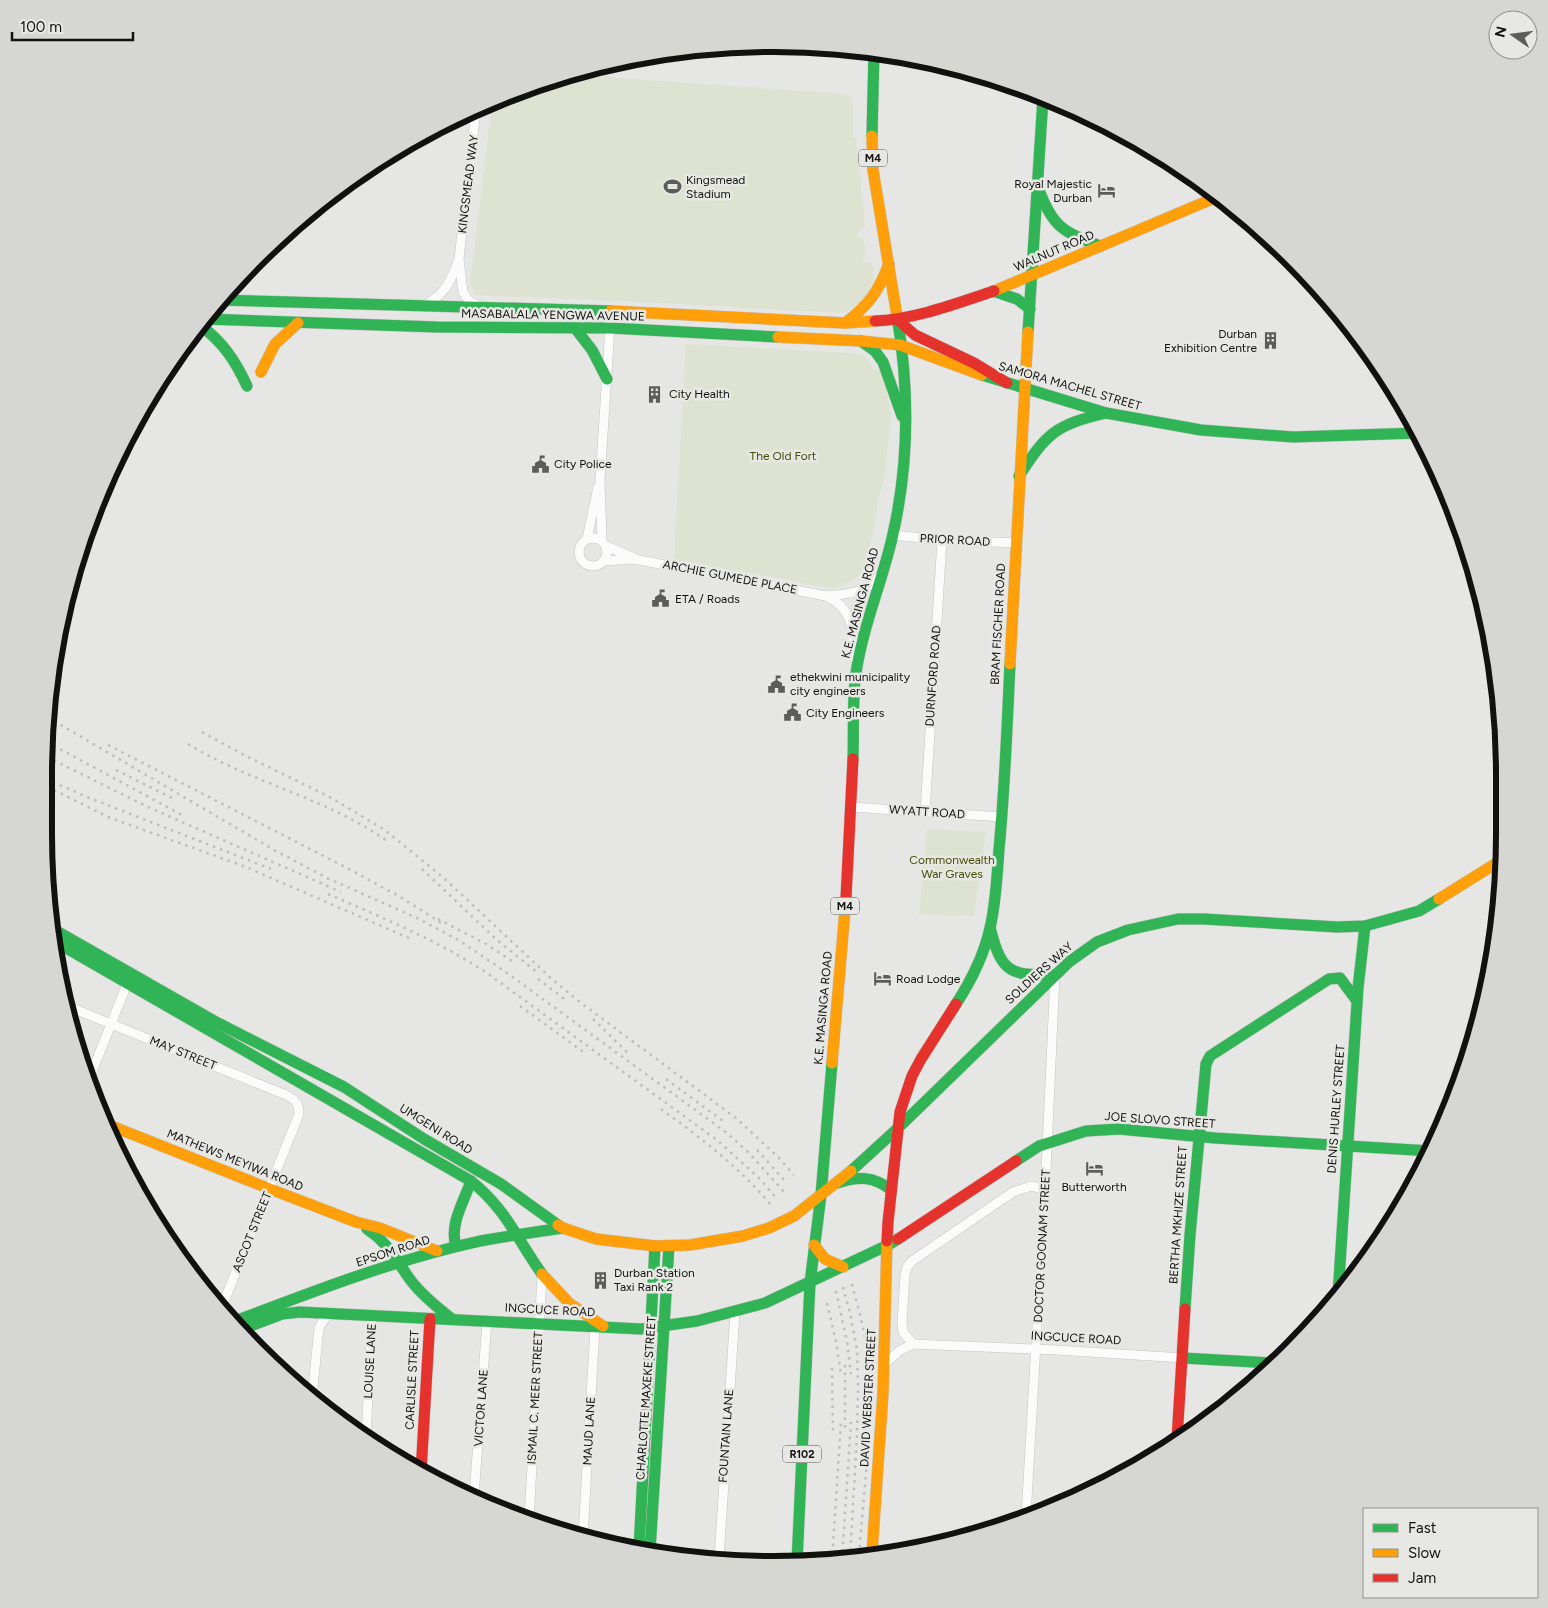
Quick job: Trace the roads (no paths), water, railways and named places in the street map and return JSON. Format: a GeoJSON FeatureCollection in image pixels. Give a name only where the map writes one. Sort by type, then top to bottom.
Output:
{"type":"FeatureCollection","features":[{"type":"Feature","properties":{"kind":"main road","name":"K.E. MASINGA ROAD"},"geometry":{"type":"LineString","coordinates":[[821,1195],[846,900],[856,673],[866,629],[893,535],[902,484],[906,428],[905,392],[898,320],[873,170],[871,143],[874,60]]}},
{"type":"Feature","properties":{"kind":"main road","name":"BRAM FISCHER ROAD"},"geometry":{"type":"LineString","coordinates":[[891,1190],[900,1112],[912,1076],[970,982],[990,929],[995,900],[1002,817],[1024,388],[1043,104]]}},
{"type":"Feature","properties":{"kind":"main road"},"geometry":{"type":"LineString","coordinates":[[1037,184],[1048,214],[1059,228],[1066,233],[1100,246]]}},
{"type":"Feature","properties":{"kind":"main road","name":"WALNUT ROAD"},"geometry":{"type":"LineString","coordinates":[[898,320],[936,310],[993,291],[1210,200]]}},
{"type":"Feature","properties":{"kind":"main road"},"geometry":{"type":"LineString","coordinates":[[845,323],[863,310],[876,296],[888,264]]}},
{"type":"Feature","properties":{"kind":"main road"},"geometry":{"type":"LineString","coordinates":[[993,291],[1016,299],[1030,309]]}},
{"type":"Feature","properties":{"kind":"main road","name":"MASABALALA YENGWA AVENUE"},"geometry":{"type":"LineString","coordinates":[[230,300],[611,311],[845,323],[898,320]]}},
{"type":"Feature","properties":{"kind":"main road","name":"MASABALALA YENGWA AVENUE"},"geometry":{"type":"LineString","coordinates":[[215,319],[298,323],[610,328],[861,341],[900,346]]}},
{"type":"Feature","properties":{"kind":"main road"},"geometry":{"type":"LineString","coordinates":[[898,320],[915,334],[968,360],[1007,383]]}},
{"type":"Feature","properties":{"kind":"main road"},"geometry":{"type":"LineString","coordinates":[[261,372],[274,344],[298,323]]}},
{"type":"Feature","properties":{"kind":"main road"},"geometry":{"type":"LineString","coordinates":[[575,328],[592,350],[607,379]]}},
{"type":"Feature","properties":{"kind":"main road"},"geometry":{"type":"LineString","coordinates":[[206,330],[229,351],[248,386]]}},
{"type":"Feature","properties":{"kind":"main road"},"geometry":{"type":"LineString","coordinates":[[861,341],[875,351],[883,362],[906,428]]}},
{"type":"Feature","properties":{"kind":"main road","name":"SAMORA MACHEL STREET"},"geometry":{"type":"LineString","coordinates":[[900,346],[1007,383],[1106,412],[1201,430],[1293,437],[1410,433]]}},
{"type":"Feature","properties":{"kind":"main road"},"geometry":{"type":"LineString","coordinates":[[1019,477],[1036,450],[1056,429],[1080,418],[1106,412]]}},
{"type":"Feature","properties":{"kind":"main road","name":"SOLDIERS WAY"},"geometry":{"type":"LineString","coordinates":[[821,1195],[897,1130],[1068,962],[1097,942],[1128,930],[1159,922],[1196,918],[1337,927],[1365,926],[1419,911],[1495,864]]}},
{"type":"Feature","properties":{"kind":"main road","name":"DENIS HURLEY STREET"},"geometry":{"type":"LineString","coordinates":[[1339,1282],[1357,1001],[1365,926]]}},
{"type":"Feature","properties":{"kind":"main road"},"geometry":{"type":"LineString","coordinates":[[990,929],[997,954],[1004,965],[1011,971],[1025,974],[1056,975]]}},
{"type":"Feature","properties":{"kind":"main road","name":"UMGENI ROAD"},"geometry":{"type":"LineString","coordinates":[[60,933],[129,978],[472,1181],[502,1209],[542,1275],[572,1305],[601,1327]]}},
{"type":"Feature","properties":{"kind":"main road","name":"UMGENI ROAD"},"geometry":{"type":"LineString","coordinates":[[61,945],[129,978]]}},
{"type":"Feature","properties":{"kind":"main road","name":"BERTHA MKHIZE STREET"},"geometry":{"type":"LineString","coordinates":[[1177,1432],[1198,1136],[1206,1064],[1210,1056],[1329,979],[1340,978],[1357,1001]]}},
{"type":"Feature","properties":{"kind":"main road","name":"UMGENI ROAD"},"geometry":{"type":"LineString","coordinates":[[213,1027],[344,1088],[502,1184],[563,1228],[596,1240],[669,1246],[743,1236],[769,1228],[794,1216],[821,1195]]}},
{"type":"Feature","properties":{"kind":"main road"},"geometry":{"type":"LineString","coordinates":[[336,1102],[344,1088]]}},
{"type":"Feature","properties":{"kind":"main road","name":"MATHEWS MEYIWA ROAD"},"geometry":{"type":"LineString","coordinates":[[115,1127],[356,1222],[380,1228],[437,1252]]}},
{"type":"Feature","properties":{"kind":"main road","name":"JOE SLOVO STREET"},"geometry":{"type":"LineString","coordinates":[[888,1245],[1039,1146],[1086,1130],[1102,1129],[1422,1150]]}},
{"type":"Feature","properties":{"kind":"main road"},"geometry":{"type":"LineString","coordinates":[[814,1245],[825,1260],[843,1267],[888,1245],[891,1190],[885,1183],[865,1177],[850,1178],[837,1183]]}},
{"type":"Feature","properties":{"kind":"main road"},"geometry":{"type":"LineString","coordinates":[[456,1246],[453,1236],[454,1228],[472,1181]]}},
{"type":"Feature","properties":{"kind":"main road","name":"R102"},"geometry":{"type":"LineString","coordinates":[[797,1555],[810,1283],[821,1195]]}},
{"type":"Feature","properties":{"kind":"main road","name":"MATHEWS MEYIWA ROAD"},"geometry":{"type":"LineString","coordinates":[[356,1222],[386,1242],[418,1288],[452,1319]]}},
{"type":"Feature","properties":{"kind":"main road","name":"EPSOM ROAD"},"geometry":{"type":"LineString","coordinates":[[241,1319],[400,1262],[456,1246],[518,1234],[563,1228]]}},
{"type":"Feature","properties":{"kind":"main road","name":"DAVID WEBSTER STREET"},"geometry":{"type":"LineString","coordinates":[[872,1548],[884,1365],[888,1245]]}},
{"type":"Feature","properties":{"kind":"main road","name":"CHARLOTTE MAXEKE STREET"},"geometry":{"type":"LineString","coordinates":[[652,1422],[651,1328],[655,1246]]}},
{"type":"Feature","properties":{"kind":"main road","name":"CHARLOTTE MAXEKE STREET"},"geometry":{"type":"LineString","coordinates":[[640,1543],[647,1495],[652,1422],[665,1325],[669,1246]]}},
{"type":"Feature","properties":{"kind":"main road","name":"INGCUCE ROAD"},"geometry":{"type":"LineString","coordinates":[[248,1327],[282,1314],[300,1312],[651,1328],[708,1319],[765,1303],[843,1267]]}},
{"type":"Feature","properties":{"kind":"main road","name":"CARLISLE STREET"},"geometry":{"type":"LineString","coordinates":[[422,1463],[430,1319]]}},
{"type":"Feature","properties":{"kind":"main road","name":"INGCUCE ROAD"},"geometry":{"type":"LineString","coordinates":[[1182,1358],[1264,1362]]}},
{"type":"Feature","properties":{"kind":"main road","name":"CHARLOTTE MAXEKE STREET"},"geometry":{"type":"LineString","coordinates":[[647,1495],[650,1544]]}},
{"type":"Feature","properties":{"kind":"street","name":"KINGSMEAD WAY"},"geometry":{"type":"LineString","coordinates":[[475,118],[459,259],[460,278],[465,298],[480,308]]}},
{"type":"Feature","properties":{"kind":"street","name":"KINGSMEAD WAY"},"geometry":{"type":"LineString","coordinates":[[424,306],[445,291],[459,259]]}},
{"type":"Feature","properties":{"kind":"street"},"geometry":{"type":"LineString","coordinates":[[604,544],[595,538],[587,539],[579,549],[581,559],[592,566],[604,561],[606,554],[600,480],[611,311]]}},
{"type":"Feature","properties":{"kind":"street"},"geometry":{"type":"LineString","coordinates":[[587,539],[600,480]]}},
{"type":"Feature","properties":{"kind":"street","name":"PRIOR ROAD"},"geometry":{"type":"LineString","coordinates":[[893,535],[942,540],[1017,543]]}},
{"type":"Feature","properties":{"kind":"street","name":"DURNFORD ROAD"},"geometry":{"type":"LineString","coordinates":[[925,812],[942,540]]}},
{"type":"Feature","properties":{"kind":"street","name":"ARCHIE GUMEDE PLACE"},"geometry":{"type":"LineString","coordinates":[[604,544],[634,558],[826,596],[834,600],[849,618],[856,673]]}},
{"type":"Feature","properties":{"kind":"street","name":"ARCHIE GUMEDE PLACE"},"geometry":{"type":"LineString","coordinates":[[604,561],[634,558]]}},
{"type":"Feature","properties":{"kind":"street","name":"ARCHIE GUMEDE PLACE"},"geometry":{"type":"LineString","coordinates":[[826,596],[857,593],[874,583],[882,573]]}},
{"type":"Feature","properties":{"kind":"street","name":"WYATT ROAD"},"geometry":{"type":"LineString","coordinates":[[851,807],[1002,817]]}},
{"type":"Feature","properties":{"kind":"street","name":"DOCTOR GOONAM STREET"},"geometry":{"type":"LineString","coordinates":[[1027,1510],[1056,975]]}},
{"type":"Feature","properties":{"kind":"street"},"geometry":{"type":"LineString","coordinates":[[93,1070],[129,978]]}},
{"type":"Feature","properties":{"kind":"street","name":"MAY STREET"},"geometry":{"type":"LineString","coordinates":[[74,1009],[290,1096],[298,1104]]}},
{"type":"Feature","properties":{"kind":"street","name":"ASCOT STREET"},"geometry":{"type":"LineString","coordinates":[[224,1301],[299,1114],[298,1104]]}},
{"type":"Feature","properties":{"kind":"street"},"geometry":{"type":"LineString","coordinates":[[884,1365],[898,1351],[913,1344],[903,1332],[902,1322],[905,1275],[912,1261],[1013,1192],[1031,1186],[1045,1189]]}},
{"type":"Feature","properties":{"kind":"street","name":"ISMAIL C. MEER STREET"},"geometry":{"type":"LineString","coordinates":[[529,1512],[542,1275]]}},
{"type":"Feature","properties":{"kind":"street","name":"FOUNTAIN LANE"},"geometry":{"type":"LineString","coordinates":[[719,1553],[735,1312]]}},
{"type":"Feature","properties":{"kind":"street"},"geometry":{"type":"LineString","coordinates":[[313,1388],[319,1328],[323,1321],[332,1313]]}},
{"type":"Feature","properties":{"kind":"street","name":"LOUISE LANE"},"geometry":{"type":"LineString","coordinates":[[366,1429],[372,1316]]}},
{"type":"Feature","properties":{"kind":"street","name":"VICTOR LANE"},"geometry":{"type":"LineString","coordinates":[[474,1490],[487,1321]]}},
{"type":"Feature","properties":{"kind":"street","name":"MAUD LANE"},"geometry":{"type":"LineString","coordinates":[[584,1530],[601,1327]]}},
{"type":"Feature","properties":{"kind":"street","name":"INGCUCE ROAD"},"geometry":{"type":"LineString","coordinates":[[913,1344],[1182,1358]]}},
{"type":"Feature","properties":{"kind":"railway"},"geometry":{"type":"LineString","coordinates":[[55,721],[276,851],[327,878],[417,918],[460,941],[503,970],[727,1133],[749,1153],[786,1194]]}},
{"type":"Feature","properties":{"kind":"railway"},"geometry":{"type":"LineString","coordinates":[[202,732],[328,796],[385,830],[446,880],[553,980],[581,1003],[736,1118],[779,1158],[794,1175]]}},
{"type":"Feature","properties":{"kind":"railway"},"geometry":{"type":"LineString","coordinates":[[188,744],[212,758],[339,813],[387,841]]}},
{"type":"Feature","properties":{"kind":"railway"},"geometry":{"type":"LineString","coordinates":[[53,745],[184,816]]}},
{"type":"Feature","properties":{"kind":"railway"},"geometry":{"type":"LineString","coordinates":[[108,745],[347,868],[402,898],[443,924]]}},
{"type":"Feature","properties":{"kind":"railway"},"geometry":{"type":"LineString","coordinates":[[53,760],[148,807],[341,892]]}},
{"type":"Feature","properties":{"kind":"railway"},"geometry":{"type":"LineString","coordinates":[[116,770],[172,798]]}},
{"type":"Feature","properties":{"kind":"railway"},"geometry":{"type":"LineString","coordinates":[[52,782],[271,869]]}},
{"type":"Feature","properties":{"kind":"railway"},"geometry":{"type":"LineString","coordinates":[[54,790],[108,817],[246,867],[409,938]]}},
{"type":"Feature","properties":{"kind":"railway"},"geometry":{"type":"LineString","coordinates":[[422,869],[497,940],[538,973]]}},
{"type":"Feature","properties":{"kind":"railway"},"geometry":{"type":"LineString","coordinates":[[328,894],[429,940],[487,973],[717,1140],[759,1178],[778,1200]]}},
{"type":"Feature","properties":{"kind":"railway"},"geometry":{"type":"LineString","coordinates":[[438,919],[486,944],[515,963]]}},
{"type":"Feature","properties":{"kind":"railway"},"geometry":{"type":"LineString","coordinates":[[538,979],[567,1001]]}},
{"type":"Feature","properties":{"kind":"railway"},"geometry":{"type":"LineString","coordinates":[[520,1006],[586,1054]]}},
{"type":"Feature","properties":{"kind":"railway"},"geometry":{"type":"LineString","coordinates":[[593,1019],[629,1054]]}},
{"type":"Feature","properties":{"kind":"railway"},"geometry":{"type":"LineString","coordinates":[[666,1079],[723,1121]]}},
{"type":"Feature","properties":{"kind":"railway"},"geometry":{"type":"LineString","coordinates":[[661,1109],[719,1154],[746,1178],[771,1205]]}},
{"type":"Feature","properties":{"kind":"railway"},"geometry":{"type":"LineString","coordinates":[[757,1150],[785,1181]]}},
{"type":"Feature","properties":{"kind":"railway"},"geometry":{"type":"LineString","coordinates":[[852,1284],[866,1344],[869,1396],[868,1450],[859,1550]]}},
{"type":"Feature","properties":{"kind":"railway"},"geometry":{"type":"LineString","coordinates":[[843,1287],[857,1349],[857,1436],[850,1551]]}},
{"type":"Feature","properties":{"kind":"railway"},"geometry":{"type":"LineString","coordinates":[[836,1291],[847,1342],[851,1374]]}},
{"type":"Feature","properties":{"kind":"railway"},"geometry":{"type":"LineString","coordinates":[[827,1303],[841,1374]]}},
{"type":"Feature","properties":{"kind":"railway"},"geometry":{"type":"LineString","coordinates":[[845,1365],[845,1430]]}},
{"type":"Feature","properties":{"kind":"railway"},"geometry":{"type":"LineString","coordinates":[[832,1368],[833,1435]]}},
{"type":"Feature","properties":{"kind":"railway"},"geometry":{"type":"LineString","coordinates":[[833,1553],[841,1421]]}},
{"type":"Feature","properties":{"kind":"railway"},"geometry":{"type":"LineString","coordinates":[[842,1552],[851,1422]]}},
{"type":"Feature","properties":{"kind":"place","name":"Kingsmead Stadium"},"geometry":{"type":"Point","coordinates":[672,187]}},
{"type":"Feature","properties":{"kind":"place","name":"Royal Majestic Durban"},"geometry":{"type":"Point","coordinates":[1106,191]}},
{"type":"Feature","properties":{"kind":"place","name":"Durban Exhibition Centre"},"geometry":{"type":"Point","coordinates":[1271,341]}},
{"type":"Feature","properties":{"kind":"place","name":"City Health"},"geometry":{"type":"Point","coordinates":[655,394]}},
{"type":"Feature","properties":{"kind":"place","name":"City Police"},"geometry":{"type":"Point","coordinates":[540,464]}},
{"type":"Feature","properties":{"kind":"place","name":"ETA / Roads"},"geometry":{"type":"Point","coordinates":[661,599]}},
{"type":"Feature","properties":{"kind":"place","name":"ethekwini municipality city engineers"},"geometry":{"type":"Point","coordinates":[776,684]}},
{"type":"Feature","properties":{"kind":"place","name":"City Engineers"},"geometry":{"type":"Point","coordinates":[792,713]}},
{"type":"Feature","properties":{"kind":"place","name":"Road Lodge"},"geometry":{"type":"Point","coordinates":[882,979]}},
{"type":"Feature","properties":{"kind":"place","name":"Butterworth"},"geometry":{"type":"Point","coordinates":[1094,1168]}},
{"type":"Feature","properties":{"kind":"place","name":"Durban Station Taxi Rank 2"},"geometry":{"type":"Point","coordinates":[600,1280]}},
{"type":"Feature","properties":{"kind":"park label","name":"The Old Fort"},"geometry":{"type":"Point","coordinates":[783,456]}},
{"type":"Feature","properties":{"kind":"park label","name":"Commonwealth War Graves"},"geometry":{"type":"Point","coordinates":[952,867]}}]}
